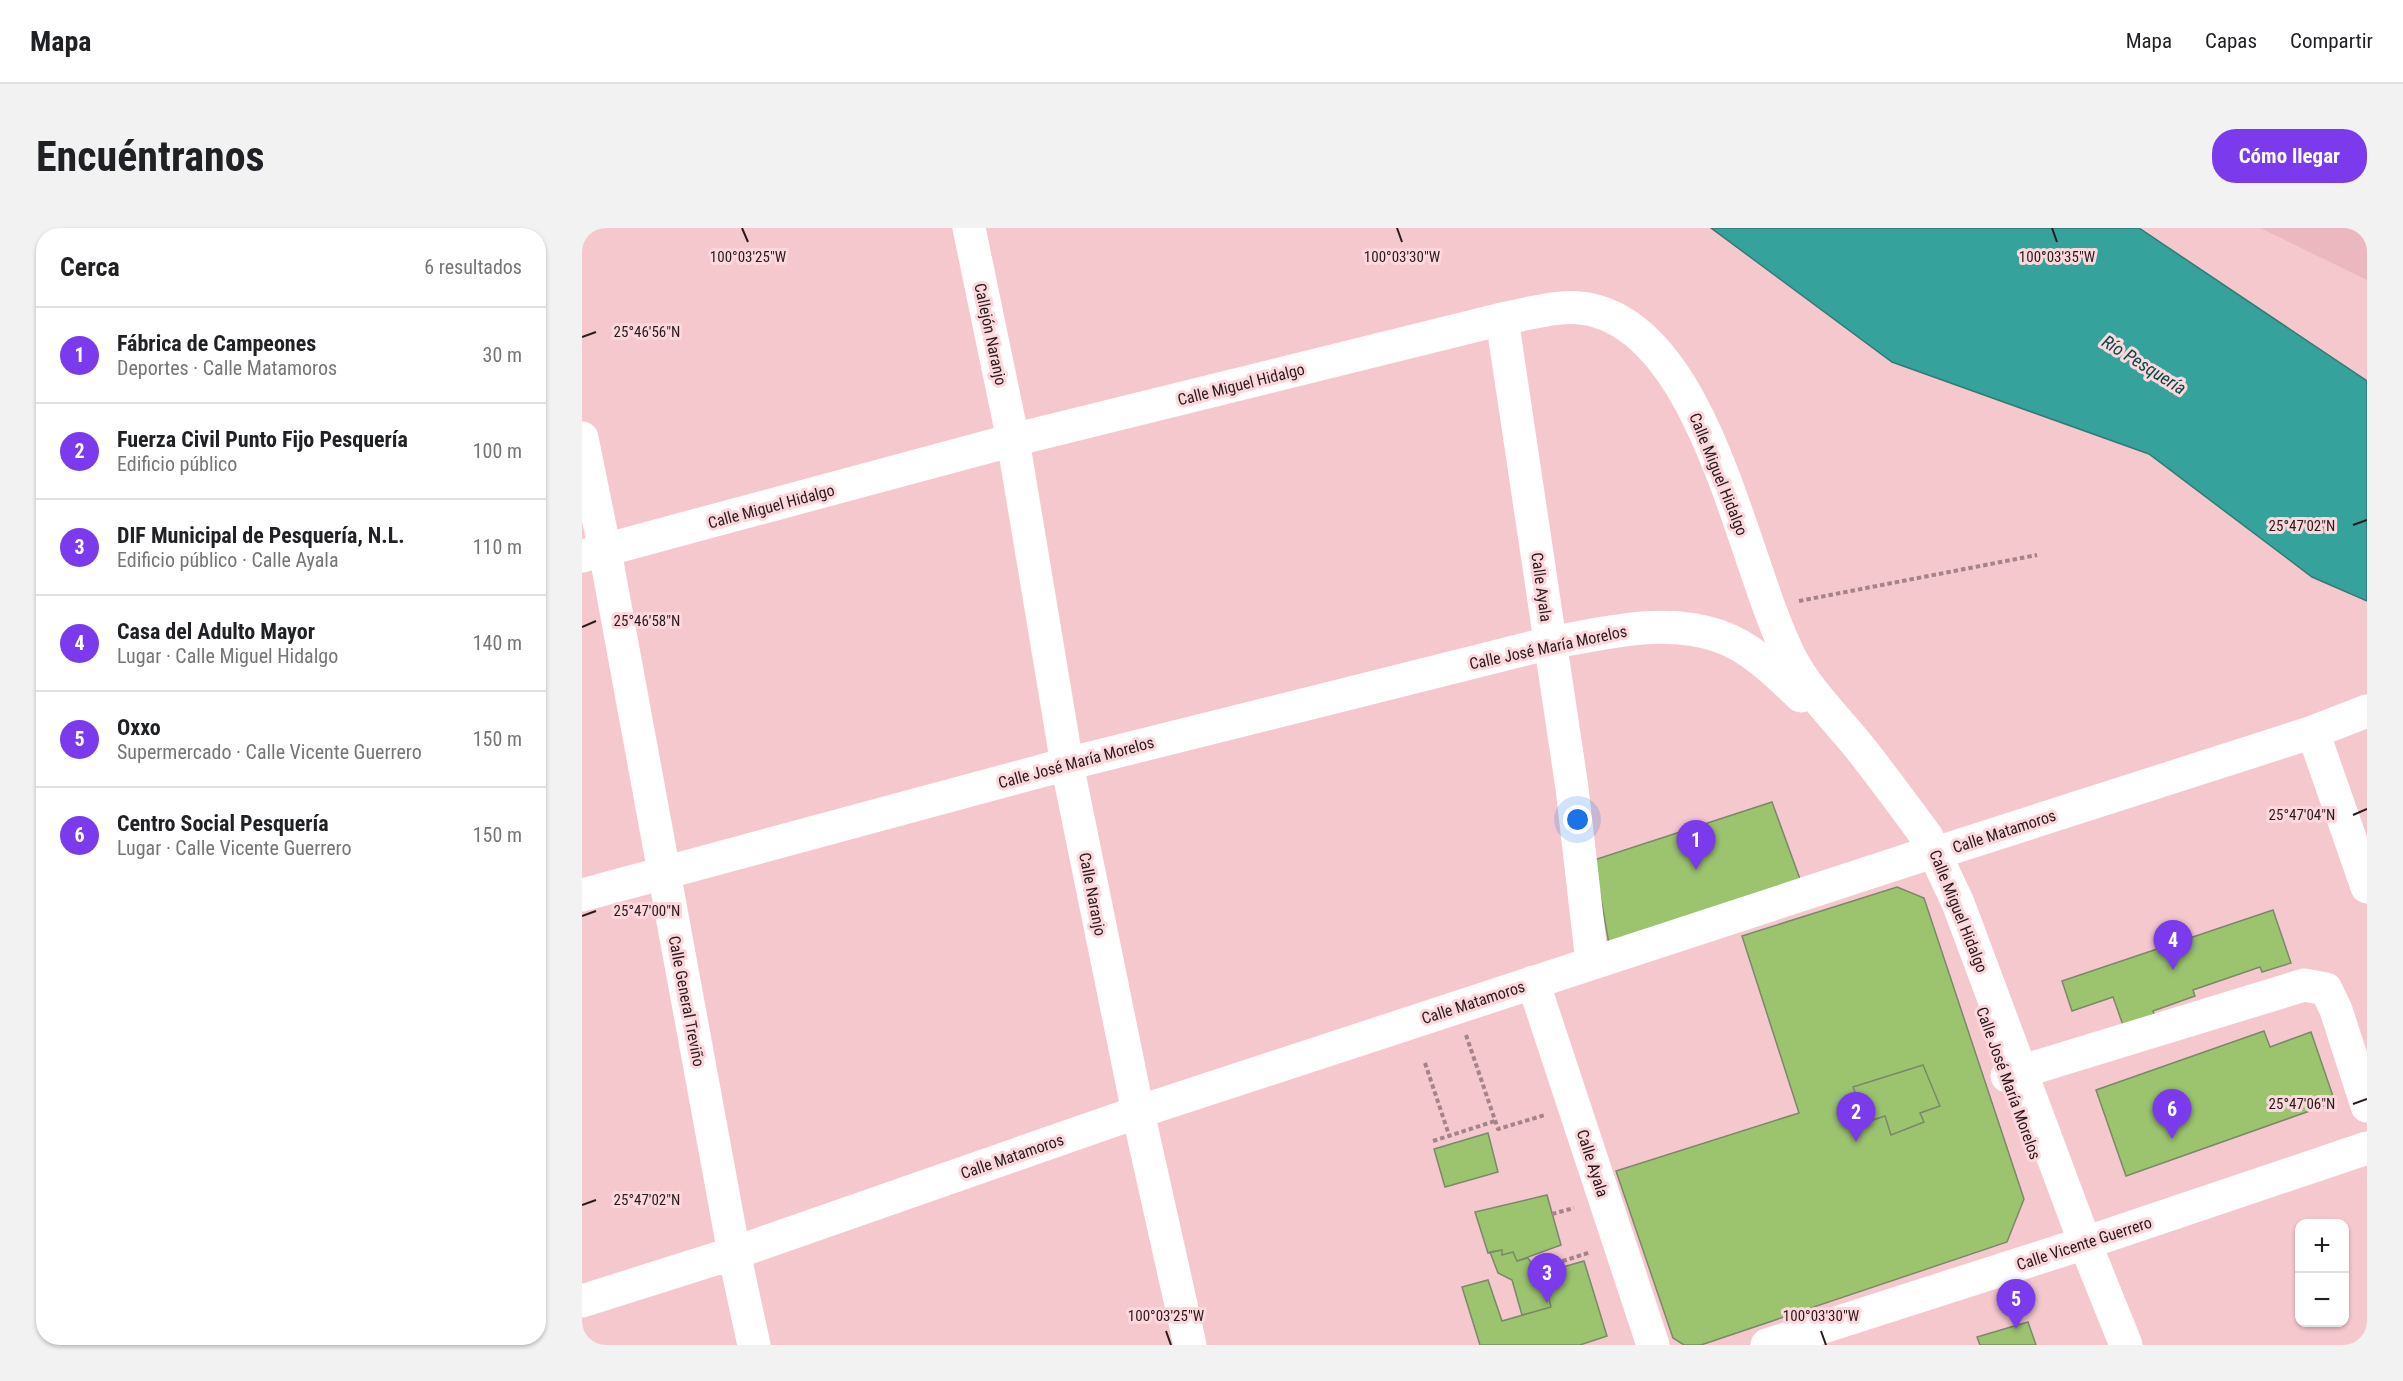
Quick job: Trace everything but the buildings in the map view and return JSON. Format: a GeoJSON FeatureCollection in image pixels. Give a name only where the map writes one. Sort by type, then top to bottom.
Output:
{"type":"FeatureCollection","features":[{"type":"Feature","properties":{"kind":"street","name":"Callejón Naranjo"},"geometry":{"type":"LineString","coordinates":[[969,228],[1013,440]]}},
{"type":"Feature","properties":{"kind":"street","name":"Calle Miguel Hidalgo"},"geometry":{"type":"LineString","coordinates":[[594,554],[1013,440],[1502,319],[1563,308],[1596,311],[1628,325],[1650,344],[1680,387],[1702,423],[1790,657],[1804,682],[1856,743],[1927,837],[1929,854]]}},
{"type":"Feature","properties":{"kind":"street","name":"Calle Ayala"},"geometry":{"type":"LineString","coordinates":[[1502,319],[1572,788],[1593,962]]}},
{"type":"Feature","properties":{"kind":"street","name":"Calle General Treviño"},"geometry":{"type":"LineString","coordinates":[[582,438],[594,554],[664,874],[734,1253],[754,1345]]}},
{"type":"Feature","properties":{"kind":"street","name":"Calle Naranjo"},"geometry":{"type":"LineString","coordinates":[[1013,440],[1067,764],[1138,1112],[1190,1345]]}},
{"type":"Feature","properties":{"kind":"street","name":"Calle José María Morelos"},"geometry":{"type":"LineString","coordinates":[[582,895],[1067,764],[1550,644],[1629,630],[1657,628],[1697,631],[1719,636],[1736,644],[1775,671],[1807,702],[1929,854],[2014,1073],[2077,1246],[2102,1345]]}},
{"type":"Feature","properties":{"kind":"street","name":"Calle Matamoros"},"geometry":{"type":"LineString","coordinates":[[582,1301],[734,1253],[1138,1112],[1593,962],[2313,732],[2367,711]]}},
{"type":"Feature","properties":{"kind":"street"},"geometry":{"type":"LineString","coordinates":[[2313,732],[2367,887]]}},
{"type":"Feature","properties":{"kind":"street","name":"Calle Ayala"},"geometry":{"type":"LineString","coordinates":[[1533,982],[1653,1345]]}},
{"type":"Feature","properties":{"kind":"street"},"geometry":{"type":"LineString","coordinates":[[2014,1073],[2304,985],[2326,989],[2337,1010],[2367,1106]]}},
{"type":"Feature","properties":{"kind":"street","name":"Calle Vicente Guerrero"},"geometry":{"type":"LineString","coordinates":[[1767,1345],[2077,1246],[2367,1148]]}},
{"type":"Feature","properties":{"kind":"street"},"geometry":{"type":"LineString","coordinates":[[2077,1246],[2126,1345]]}},
{"type":"Feature","properties":{"kind":"path"},"geometry":{"type":"LineString","coordinates":[[1770,607],[2037,555]]}},
{"type":"Feature","properties":{"kind":"path"},"geometry":{"type":"LineString","coordinates":[[1457,1008],[1498,1129],[1574,1107]]}},
{"type":"Feature","properties":{"kind":"path"},"geometry":{"type":"LineString","coordinates":[[1425,1063],[1449,1135]]}},
{"type":"Feature","properties":{"kind":"path"},"geometry":{"type":"LineString","coordinates":[[1433,1141],[1495,1121]]}},
{"type":"Feature","properties":{"kind":"path"},"geometry":{"type":"LineString","coordinates":[[1541,1268],[1619,1242]]}},
{"type":"Feature","properties":{"kind":"shaded area"},"geometry":{"type":"Polygon","coordinates":[[[2260,228],[2367,228],[2367,280],[2260,228]]]}},
{"type":"Feature","properties":{"kind":"water","name":"Río Pesquería"},"geometry":{"type":"Polygon","coordinates":[[[1711,228],[2139,228],[2367,381],[2367,601],[2312,577],[2149,454],[1892,362],[1711,228]]]}},
{"type":"Feature","properties":{"kind":"place","name":"Fábrica de Campeones"},"geometry":{"type":"Point","coordinates":[1696,870]}},
{"type":"Feature","properties":{"kind":"place","name":"Casa del Adulto Mayor"},"geometry":{"type":"Point","coordinates":[2173,970]}},
{"type":"Feature","properties":{"kind":"place","name":"Centro Social Pesquería"},"geometry":{"type":"Point","coordinates":[2172,1139]}},
{"type":"Feature","properties":{"kind":"place","name":"Fuerza Civil Punto Fijo Pesquería"},"geometry":{"type":"Point","coordinates":[1856,1142]}},
{"type":"Feature","properties":{"kind":"place","name":"DIF Municipal de Pesquería, N.L."},"geometry":{"type":"Point","coordinates":[1547,1303]}},
{"type":"Feature","properties":{"kind":"place","name":"Oxxo"},"geometry":{"type":"Point","coordinates":[2016,1329]}}]}
